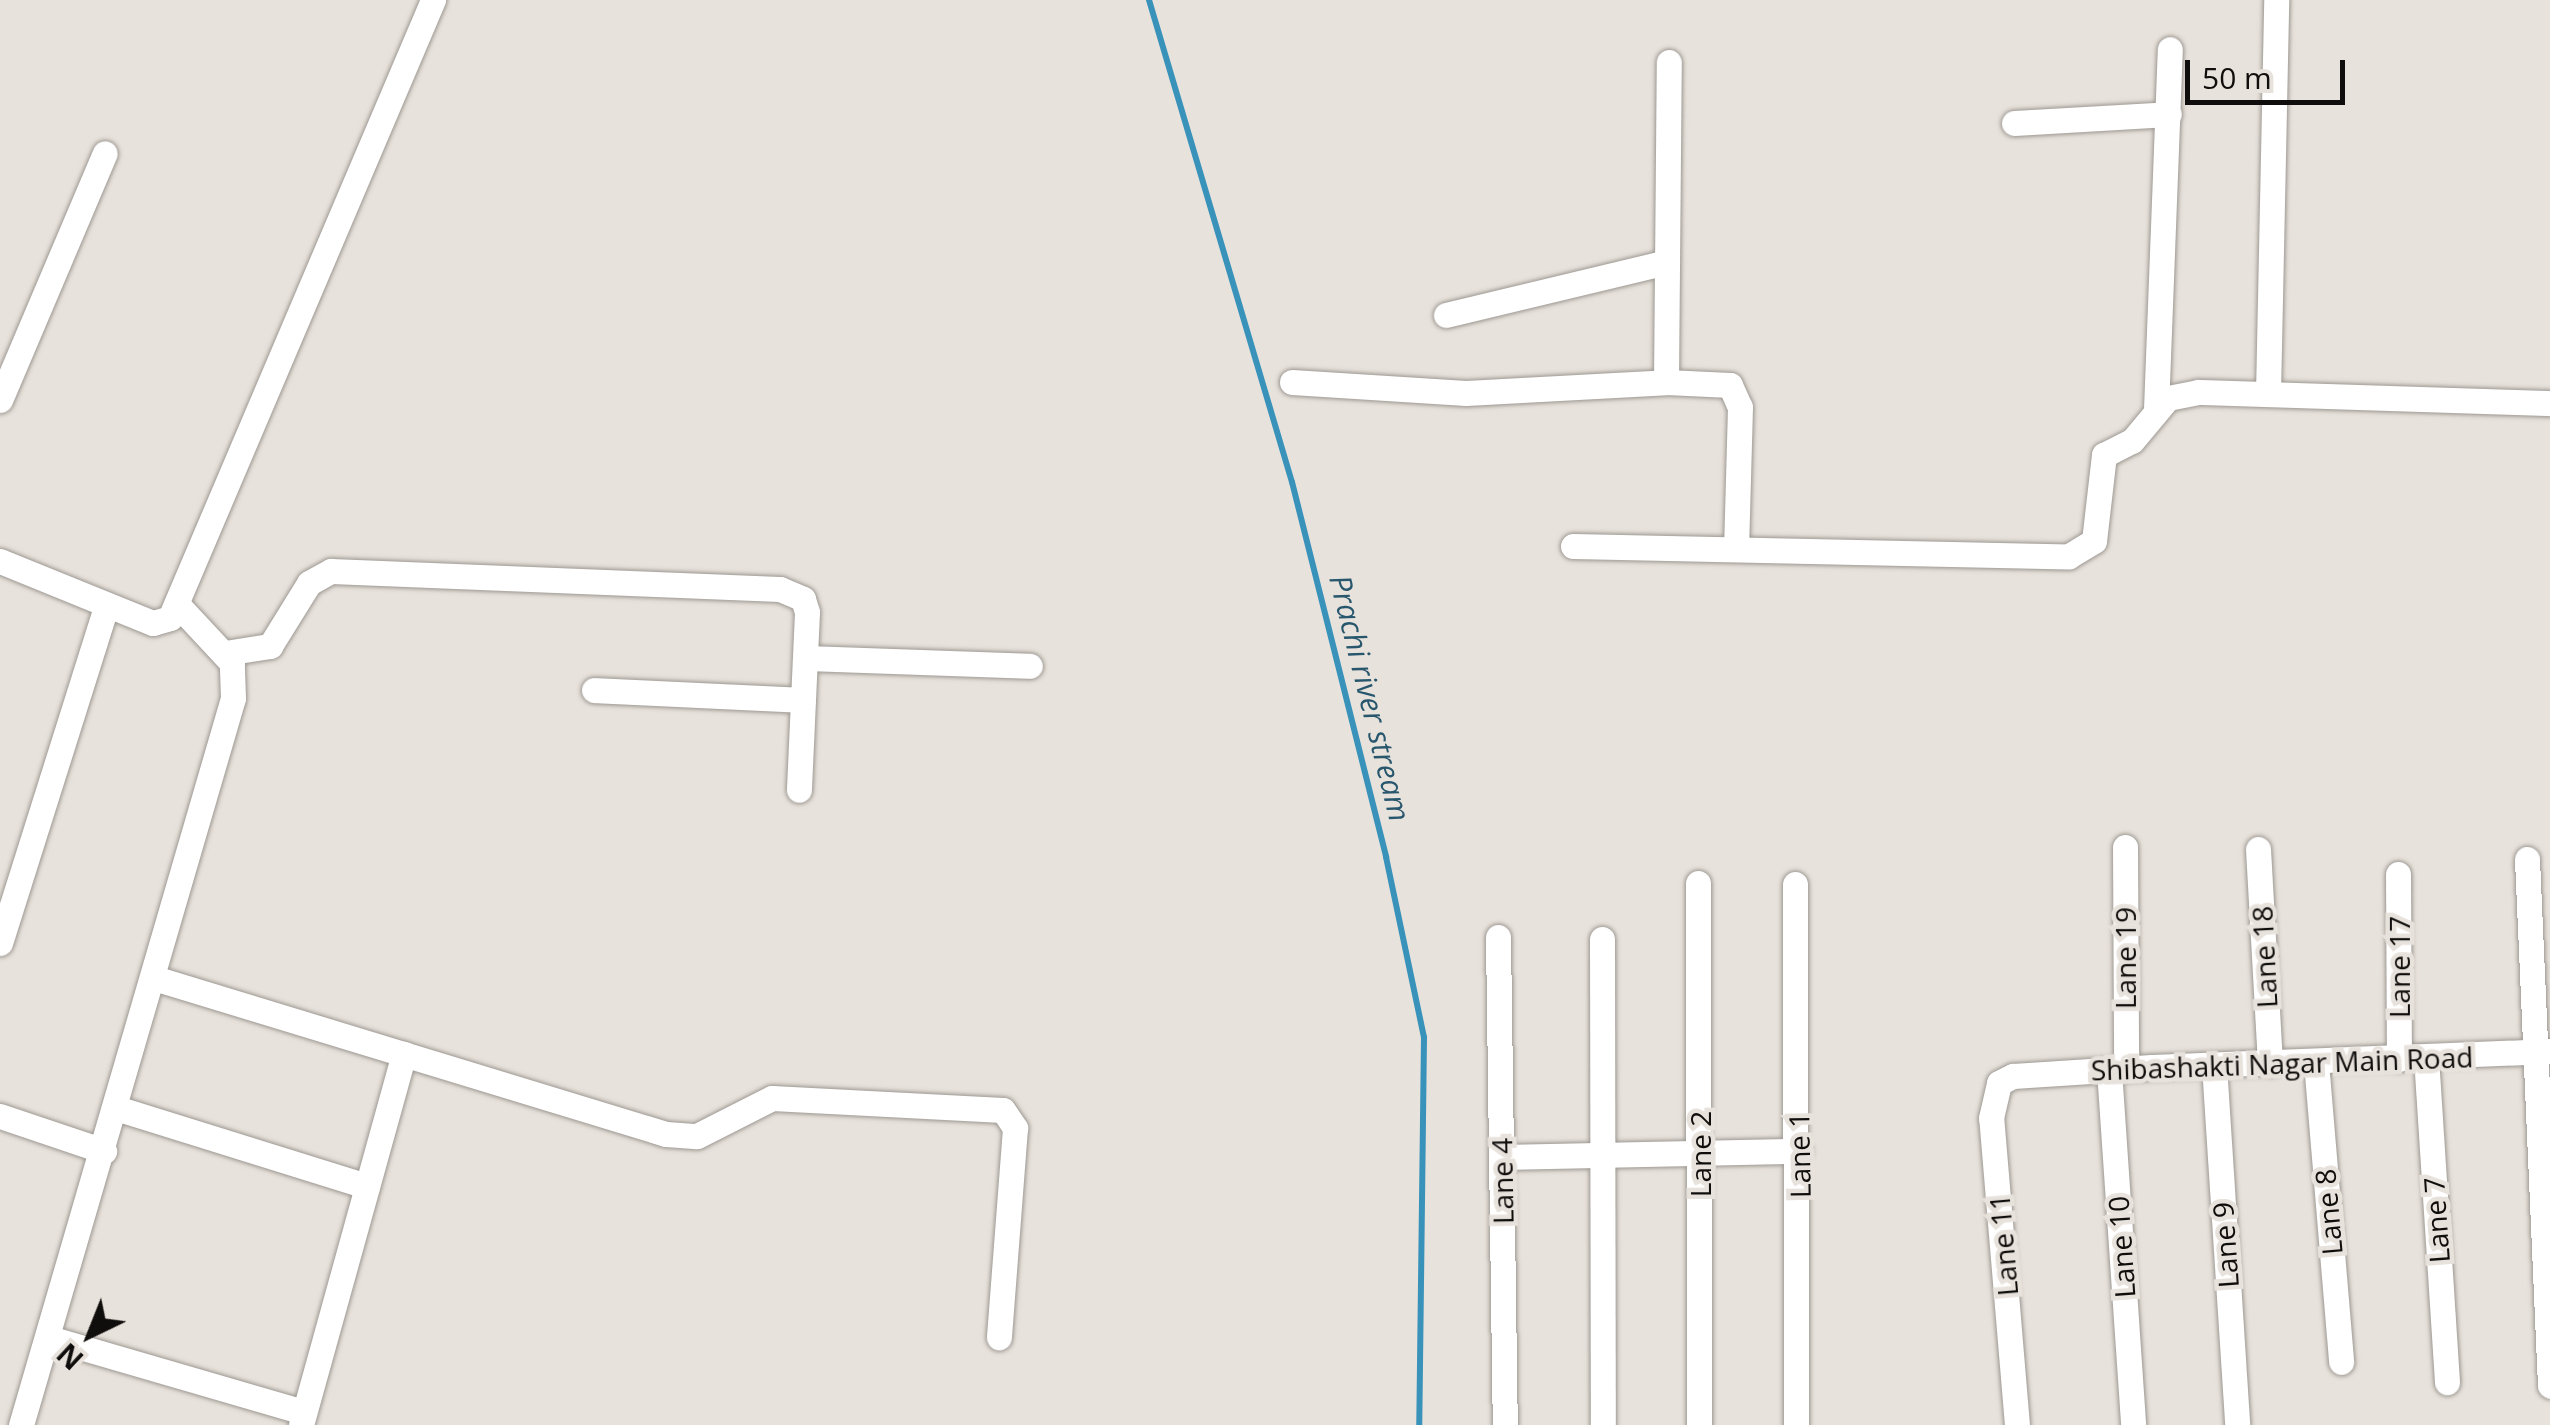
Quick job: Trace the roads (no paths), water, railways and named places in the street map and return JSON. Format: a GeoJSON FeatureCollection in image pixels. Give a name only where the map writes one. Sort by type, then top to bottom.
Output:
{"type":"FeatureCollection","features":[{"type":"Feature","properties":{"kind":"street"},"geometry":{"type":"LineString","coordinates":[[2,564],[153,622],[170,618],[433,0]]}},
{"type":"Feature","properties":{"kind":"street"},"geometry":{"type":"LineString","coordinates":[[2268,394],[2276,0]]}},
{"type":"Feature","properties":{"kind":"street"},"geometry":{"type":"LineString","coordinates":[[1573,546],[2083,551],[2094,541],[2099,522],[2100,463],[2138,436],[2156,408],[2170,49]]}},
{"type":"Feature","properties":{"kind":"street"},"geometry":{"type":"LineString","coordinates":[[1666,382],[1669,62]]}},
{"type":"Feature","properties":{"kind":"street"},"geometry":{"type":"LineString","coordinates":[[2014,123],[2169,114]]}},
{"type":"Feature","properties":{"kind":"street"},"geometry":{"type":"LineString","coordinates":[[0,400],[105,153]]}},
{"type":"Feature","properties":{"kind":"street"},"geometry":{"type":"LineString","coordinates":[[1446,315],[1667,262]]}},
{"type":"Feature","properties":{"kind":"street"},"geometry":{"type":"LineString","coordinates":[[1292,382],[1466,393],[1718,381],[1737,392],[1736,549]]}},
{"type":"Feature","properties":{"kind":"street"},"geometry":{"type":"LineString","coordinates":[[2156,408],[2198,392],[2550,403]]}},
{"type":"Feature","properties":{"kind":"street"},"geometry":{"type":"LineString","coordinates":[[225,653],[270,646],[318,576],[369,571],[780,589],[803,599],[805,658],[799,790]]}},
{"type":"Feature","properties":{"kind":"street"},"geometry":{"type":"LineString","coordinates":[[21,1425],[154,978],[232,698],[235,678],[225,653],[178,605]]}},
{"type":"Feature","properties":{"kind":"street"},"geometry":{"type":"LineString","coordinates":[[0,942],[106,606]]}},
{"type":"Feature","properties":{"kind":"street"},"geometry":{"type":"LineString","coordinates":[[805,658],[1030,666]]}},
{"type":"Feature","properties":{"kind":"street"},"geometry":{"type":"LineString","coordinates":[[594,690],[803,700]]}},
{"type":"Feature","properties":{"kind":"street","name":"Lane 19"},"geometry":{"type":"LineString","coordinates":[[2117,1069],[2125,847]]}},
{"type":"Feature","properties":{"kind":"street","name":"Lane 18"},"geometry":{"type":"LineString","coordinates":[[2258,850],[2270,1064]]}},
{"type":"Feature","properties":{"kind":"street"},"geometry":{"type":"LineString","coordinates":[[2526,859],[2543,1052],[2550,1386]]}},
{"type":"Feature","properties":{"kind":"street","name":"Lane 17"},"geometry":{"type":"LineString","coordinates":[[2398,874],[2399,1059]]}},
{"type":"Feature","properties":{"kind":"street","name":"Lane 2"},"geometry":{"type":"LineString","coordinates":[[1698,883],[1699,1425]]}},
{"type":"Feature","properties":{"kind":"street","name":"Lane 1"},"geometry":{"type":"LineString","coordinates":[[1795,884],[1799,1152],[1796,1425]]}},
{"type":"Feature","properties":{"kind":"street","name":"Lane 4"},"geometry":{"type":"LineString","coordinates":[[1498,937],[1504,1425]]}},
{"type":"Feature","properties":{"kind":"street"},"geometry":{"type":"LineString","coordinates":[[1602,940],[1598,1156],[1603,1425]]}},
{"type":"Feature","properties":{"kind":"street"},"geometry":{"type":"LineString","coordinates":[[154,978],[682,1136],[710,1131],[772,1098],[1002,1110],[1015,1128],[999,1337]]}},
{"type":"Feature","properties":{"kind":"street","name":"Shibashakti Nagar Main Road"},"geometry":{"type":"LineString","coordinates":[[2014,1076],[2543,1052]]}},
{"type":"Feature","properties":{"kind":"street"},"geometry":{"type":"LineString","coordinates":[[49,1338],[302,1419],[404,1054]]}},
{"type":"Feature","properties":{"kind":"street","name":"Lane 7"},"geometry":{"type":"LineString","coordinates":[[2426,1057],[2447,1382]]}},
{"type":"Feature","properties":{"kind":"street","name":"Lane 8"},"geometry":{"type":"LineString","coordinates":[[2316,1062],[2341,1362]]}},
{"type":"Feature","properties":{"kind":"street","name":"Lane 9"},"geometry":{"type":"LineString","coordinates":[[2214,1065],[2237,1425]]}},
{"type":"Feature","properties":{"kind":"street","name":"Lane 10"},"geometry":{"type":"LineString","coordinates":[[2117,1069],[2133,1425]]}},
{"type":"Feature","properties":{"kind":"street","name":"Lane 11"},"geometry":{"type":"LineString","coordinates":[[2014,1076],[1991,1098],[2016,1425]]}},
{"type":"Feature","properties":{"kind":"street"},"geometry":{"type":"LineString","coordinates":[[116,1108],[366,1186]]}},
{"type":"Feature","properties":{"kind":"street"},"geometry":{"type":"LineString","coordinates":[[0,1116],[104,1150]]}},
{"type":"Feature","properties":{"kind":"street"},"geometry":{"type":"LineString","coordinates":[[1502,1157],[1799,1152]]}},
{"type":"Feature","properties":{"kind":"waterway","name":"Prachi river stream"},"geometry":{"type":"LineString","coordinates":[[1149,0],[1292,482],[1386,857],[1424,1037],[1419,1425]]}}]}
